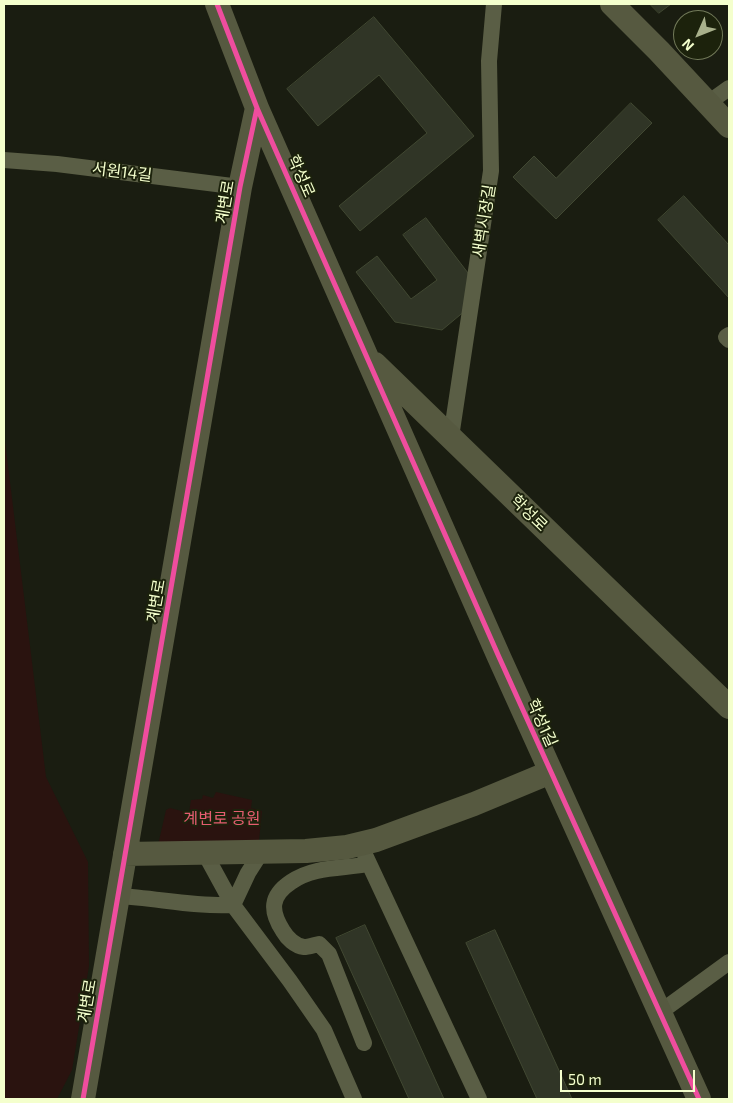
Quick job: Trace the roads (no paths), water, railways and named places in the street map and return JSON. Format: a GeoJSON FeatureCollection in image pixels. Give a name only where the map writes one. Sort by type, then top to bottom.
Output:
{"type":"FeatureCollection","features":[{"type":"Feature","properties":{"kind":"street","name":"학성로"},"geometry":{"type":"LineString","coordinates":[[217,4],[257,108],[366,356],[729,707]]}},
{"type":"Feature","properties":{"kind":"street","name":"새벽시장길"},"geometry":{"type":"LineString","coordinates":[[451,437],[491,170],[488,61],[494,4]]}},
{"type":"Feature","properties":{"kind":"street"},"geometry":{"type":"LineString","coordinates":[[612,4],[729,126]]}},
{"type":"Feature","properties":{"kind":"street"},"geometry":{"type":"LineString","coordinates":[[708,103],[729,88]]}},
{"type":"Feature","properties":{"kind":"street","name":"계변로"},"geometry":{"type":"LineString","coordinates":[[83,1099],[240,187],[257,108]]}},
{"type":"Feature","properties":{"kind":"street","name":"서원14길"},"geometry":{"type":"LineString","coordinates":[[4,160],[57,164],[240,187]]}},
{"type":"Feature","properties":{"kind":"street","name":"학성1길"},"geometry":{"type":"LineString","coordinates":[[366,356],[699,1099]]}},
{"type":"Feature","properties":{"kind":"street"},"geometry":{"type":"LineString","coordinates":[[364,1042],[329,954],[319,944],[305,947],[290,940],[274,915],[276,896],[281,890],[302,876],[328,868],[348,868],[376,840],[474,804],[551,772]]}},
{"type":"Feature","properties":{"kind":"street"},"geometry":{"type":"LineString","coordinates":[[125,854],[306,851],[347,847],[364,854],[479,1099]]}},
{"type":"Feature","properties":{"kind":"street"},"geometry":{"type":"LineString","coordinates":[[204,852],[233,905],[324,1030],[354,1099]]}},
{"type":"Feature","properties":{"kind":"street"},"geometry":{"type":"LineString","coordinates":[[233,905],[248,873],[262,852]]}},
{"type":"Feature","properties":{"kind":"street"},"geometry":{"type":"LineString","coordinates":[[118,896],[210,906],[233,905]]}},
{"type":"Feature","properties":{"kind":"street"},"geometry":{"type":"LineString","coordinates":[[659,1013],[729,962]]}},
{"type":"Feature","properties":{"kind":"park label","name":"계변로 공원"},"geometry":{"type":"Point","coordinates":[222,819]}}]}
